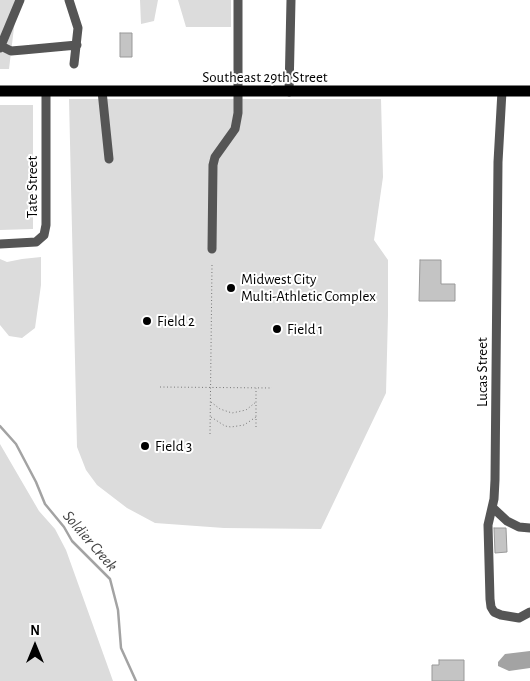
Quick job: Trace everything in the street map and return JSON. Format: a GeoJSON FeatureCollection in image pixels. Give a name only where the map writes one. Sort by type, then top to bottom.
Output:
{"type":"FeatureCollection","features":[{"type":"Feature","properties":{"kind":"main road","name":"Southeast 29th Street"},"geometry":{"type":"LineString","coordinates":[[0,91],[530,91]]}},
{"type":"Feature","properties":{"kind":"street"},"geometry":{"type":"LineString","coordinates":[[20,0],[0,47],[11,50],[23,50],[77,45]]}},
{"type":"Feature","properties":{"kind":"street"},"geometry":{"type":"LineString","coordinates":[[69,0],[78,28],[74,64]]}},
{"type":"Feature","properties":{"kind":"street"},"geometry":{"type":"LineString","coordinates":[[212,249],[213,165],[215,157],[235,129],[238,113],[238,0]]}},
{"type":"Feature","properties":{"kind":"street"},"geometry":{"type":"LineString","coordinates":[[289,92],[291,0]]}},
{"type":"Feature","properties":{"kind":"street","name":"Tate Street"},"geometry":{"type":"LineString","coordinates":[[0,244],[36,242],[44,235],[46,224],[46,91]]}},
{"type":"Feature","properties":{"kind":"street"},"geometry":{"type":"LineString","coordinates":[[102,91],[109,159]]}},
{"type":"Feature","properties":{"kind":"street","name":"Lucas Street"},"geometry":{"type":"LineString","coordinates":[[502,91],[498,162],[495,480],[493,508],[488,525],[491,607],[494,612],[519,618],[530,612]]}},
{"type":"Feature","properties":{"kind":"street"},"geometry":{"type":"LineString","coordinates":[[493,508],[507,521],[519,527],[530,528]]}},
{"type":"Feature","properties":{"kind":"path"},"geometry":{"type":"LineString","coordinates":[[210,434],[212,265]]}},
{"type":"Feature","properties":{"kind":"path"},"geometry":{"type":"LineString","coordinates":[[160,387],[272,388]]}},
{"type":"Feature","properties":{"kind":"path"},"geometry":{"type":"LineString","coordinates":[[256,387],[256,428]]}},
{"type":"Feature","properties":{"kind":"path"},"geometry":{"type":"LineString","coordinates":[[210,402],[220,409],[232,412],[246,410],[256,402]]}},
{"type":"Feature","properties":{"kind":"path"},"geometry":{"type":"LineString","coordinates":[[210,417],[225,426],[231,427],[244,425],[256,417]]}},
{"type":"Feature","properties":{"kind":"shaded area"},"geometry":{"type":"Polygon","coordinates":[[[0,0],[20,0],[16,11],[9,69],[0,69],[0,0]]]}},
{"type":"Feature","properties":{"kind":"shaded area"},"geometry":{"type":"Polygon","coordinates":[[[140,0],[158,0],[154,21],[141,24],[140,0]]]}},
{"type":"Feature","properties":{"kind":"shaded area"},"geometry":{"type":"Polygon","coordinates":[[[178,0],[231,0],[231,27],[186,27],[178,0]]]}},
{"type":"Feature","properties":{"kind":"shaded area","name":"Midwest City Multi-Athletic Complex"},"geometry":{"type":"Polygon","coordinates":[[[69,99],[381,99],[383,177],[374,240],[388,260],[386,393],[321,529],[224,528],[155,523],[127,508],[97,485],[86,470],[77,447],[69,99]]]}},
{"type":"Feature","properties":{"kind":"shaded area"},"geometry":{"type":"Polygon","coordinates":[[[0,105],[33,105],[33,229],[0,230],[0,105]]]}},
{"type":"Feature","properties":{"kind":"shaded area"},"geometry":{"type":"Polygon","coordinates":[[[41,257],[41,285],[35,328],[22,338],[9,336],[0,325],[0,259],[7,262],[41,257]]]}},
{"type":"Feature","properties":{"kind":"shaded area"},"geometry":{"type":"Polygon","coordinates":[[[0,444],[39,511],[55,529],[66,550],[113,681],[0,681],[0,444]]]}},
{"type":"Feature","properties":{"kind":"shaded area"},"geometry":{"type":"Polygon","coordinates":[[[530,651],[530,668],[509,671],[498,666],[498,662],[505,654],[530,651]]]}},
{"type":"Feature","properties":{"kind":"building"},"geometry":{"type":"Polygon","coordinates":[[[120,33],[132,33],[132,57],[120,57],[120,33]]]}},
{"type":"Feature","properties":{"kind":"building"},"geometry":{"type":"Polygon","coordinates":[[[420,260],[441,260],[441,284],[455,284],[455,301],[419,301],[420,260]]]}},
{"type":"Feature","properties":{"kind":"building"},"geometry":{"type":"Polygon","coordinates":[[[494,528],[506,528],[507,552],[495,553],[494,528]]]}},
{"type":"Feature","properties":{"kind":"building"},"geometry":{"type":"Polygon","coordinates":[[[439,660],[464,660],[464,681],[432,681],[432,665],[439,665],[439,660]]]}},
{"type":"Feature","properties":{"kind":"waterway","name":"Soldier Creek"},"geometry":{"type":"LineString","coordinates":[[0,426],[16,444],[45,504],[64,527],[72,541],[110,579],[118,610],[121,648],[136,681]]}},
{"type":"Feature","properties":{"kind":"place","name":"Midwest City Multi-Athletic Complex"},"geometry":{"type":"Point","coordinates":[231,288]}},
{"type":"Feature","properties":{"kind":"place","name":"Field 2"},"geometry":{"type":"Point","coordinates":[147,321]}},
{"type":"Feature","properties":{"kind":"place","name":"Field 1"},"geometry":{"type":"Point","coordinates":[277,329]}},
{"type":"Feature","properties":{"kind":"place","name":"Field 3"},"geometry":{"type":"Point","coordinates":[145,446]}}]}
